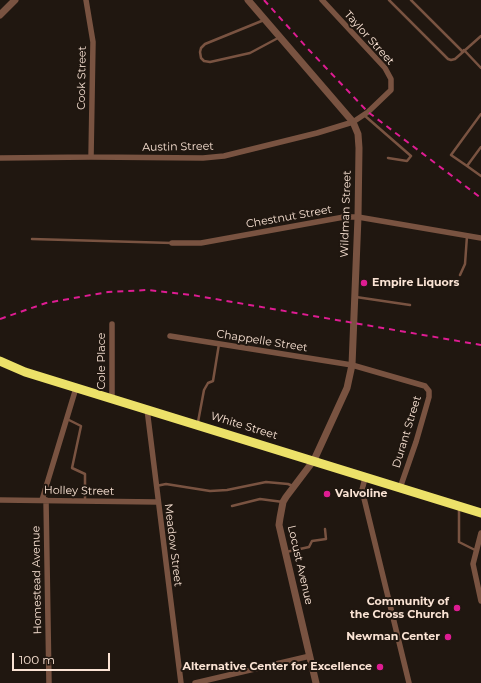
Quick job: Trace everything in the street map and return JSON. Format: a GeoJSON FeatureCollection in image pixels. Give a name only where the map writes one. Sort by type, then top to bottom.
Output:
{"type":"FeatureCollection","features":[{"type":"Feature","properties":{"kind":"main road","name":"White Street"},"geometry":{"type":"LineString","coordinates":[[0,361],[25,372],[314,460],[365,478],[481,513]]}},
{"type":"Feature","properties":{"kind":"street"},"geometry":{"type":"LineString","coordinates":[[0,15],[15,0]]}},
{"type":"Feature","properties":{"kind":"street","name":"Cook Street"},"geometry":{"type":"LineString","coordinates":[[86,0],[93,42],[92,157]]}},
{"type":"Feature","properties":{"kind":"street","name":"Wildman Street"},"geometry":{"type":"LineString","coordinates":[[248,0],[352,122],[358,134],[358,217],[352,365],[348,388],[314,460]]}},
{"type":"Feature","properties":{"kind":"street","name":"Taylor Street"},"geometry":{"type":"LineString","coordinates":[[324,1],[357,40],[385,68],[391,79],[391,90],[382,100],[364,115],[352,122]]}},
{"type":"Feature","properties":{"kind":"street","name":"Austin Street"},"geometry":{"type":"LineString","coordinates":[[0,158],[203,158],[224,156],[318,133],[352,122]]}},
{"type":"Feature","properties":{"kind":"street","name":"Chestnut Street"},"geometry":{"type":"LineString","coordinates":[[172,243],[201,243],[344,217],[358,217],[481,238]]}},
{"type":"Feature","properties":{"kind":"street","name":"Cole Place"},"geometry":{"type":"LineString","coordinates":[[112,324],[112,399]]}},
{"type":"Feature","properties":{"kind":"street","name":"Chappelle Street"},"geometry":{"type":"LineString","coordinates":[[170,336],[352,365]]}},
{"type":"Feature","properties":{"kind":"street","name":"Durant Street"},"geometry":{"type":"LineString","coordinates":[[352,365],[425,386],[429,391],[429,398],[416,442],[400,488]]}},
{"type":"Feature","properties":{"kind":"street","name":"Homestead Avenue"},"geometry":{"type":"LineString","coordinates":[[49,683],[44,500],[76,388]]}},
{"type":"Feature","properties":{"kind":"street","name":"Meadow Street"},"geometry":{"type":"LineString","coordinates":[[147,409],[157,502],[181,683]]}},
{"type":"Feature","properties":{"kind":"street","name":"Locust Avenue"},"geometry":{"type":"LineString","coordinates":[[314,460],[283,502],[280,525],[316,683]]}},
{"type":"Feature","properties":{"kind":"street"},"geometry":{"type":"LineString","coordinates":[[365,478],[362,490],[409,683]]}},
{"type":"Feature","properties":{"kind":"street","name":"Holley Street"},"geometry":{"type":"LineString","coordinates":[[0,500],[157,502]]}},
{"type":"Feature","properties":{"kind":"street"},"geometry":{"type":"LineString","coordinates":[[481,532],[475,550],[473,564],[481,601]]}},
{"type":"Feature","properties":{"kind":"street"},"geometry":{"type":"LineString","coordinates":[[195,683],[310,656]]}},
{"type":"Feature","properties":{"kind":"lane"},"geometry":{"type":"LineString","coordinates":[[389,0],[448,59],[454,59],[481,36]]}},
{"type":"Feature","properties":{"kind":"lane"},"geometry":{"type":"LineString","coordinates":[[411,0],[481,68]]}},
{"type":"Feature","properties":{"kind":"lane"},"geometry":{"type":"LineString","coordinates":[[265,20],[205,44],[201,48],[201,58],[204,61],[210,62],[250,53],[280,37]]}},
{"type":"Feature","properties":{"kind":"lane"},"geometry":{"type":"LineString","coordinates":[[481,114],[451,155],[481,176]]}},
{"type":"Feature","properties":{"kind":"lane"},"geometry":{"type":"LineString","coordinates":[[364,115],[411,156],[407,161],[388,158]]}},
{"type":"Feature","properties":{"kind":"lane"},"geometry":{"type":"LineString","coordinates":[[467,166],[481,147]]}},
{"type":"Feature","properties":{"kind":"lane"},"geometry":{"type":"LineString","coordinates":[[460,275],[465,264],[467,236]]}},
{"type":"Feature","properties":{"kind":"lane"},"geometry":{"type":"LineString","coordinates":[[32,238],[172,243]]}},
{"type":"Feature","properties":{"kind":"lane"},"geometry":{"type":"LineString","coordinates":[[354,297],[410,305]]}},
{"type":"Feature","properties":{"kind":"lane"},"geometry":{"type":"LineString","coordinates":[[197,425],[204,390],[208,383],[213,381],[219,344]]}},
{"type":"Feature","properties":{"kind":"lane"},"geometry":{"type":"LineString","coordinates":[[67,419],[81,426],[72,468],[85,474],[85,501]]}},
{"type":"Feature","properties":{"kind":"lane"},"geometry":{"type":"LineString","coordinates":[[156,486],[166,484],[210,491],[227,490],[266,482],[294,486]]}},
{"type":"Feature","properties":{"kind":"lane"},"geometry":{"type":"LineString","coordinates":[[232,506],[260,499],[283,502]]}},
{"type":"Feature","properties":{"kind":"lane"},"geometry":{"type":"LineString","coordinates":[[459,507],[459,542],[475,550]]}},
{"type":"Feature","properties":{"kind":"lane"},"geometry":{"type":"LineString","coordinates":[[286,552],[309,547],[312,541],[326,539],[325,529]]}},
{"type":"Feature","properties":{"kind":"railway"},"geometry":{"type":"LineString","coordinates":[[264,0],[368,112],[481,198]]}},
{"type":"Feature","properties":{"kind":"railway"},"geometry":{"type":"LineString","coordinates":[[0,319],[46,303],[108,292],[147,290],[192,295],[481,345]]}},
{"type":"Feature","properties":{"kind":"place","name":"Empire Liquors"},"geometry":{"type":"Point","coordinates":[364,283]}},
{"type":"Feature","properties":{"kind":"place","name":"Valvoline"},"geometry":{"type":"Point","coordinates":[327,494]}},
{"type":"Feature","properties":{"kind":"place","name":"Community of the Cross Church"},"geometry":{"type":"Point","coordinates":[457,608]}},
{"type":"Feature","properties":{"kind":"place","name":"Newman Center"},"geometry":{"type":"Point","coordinates":[448,637]}},
{"type":"Feature","properties":{"kind":"place","name":"Alternative Center for Excellence"},"geometry":{"type":"Point","coordinates":[380,667]}}]}
